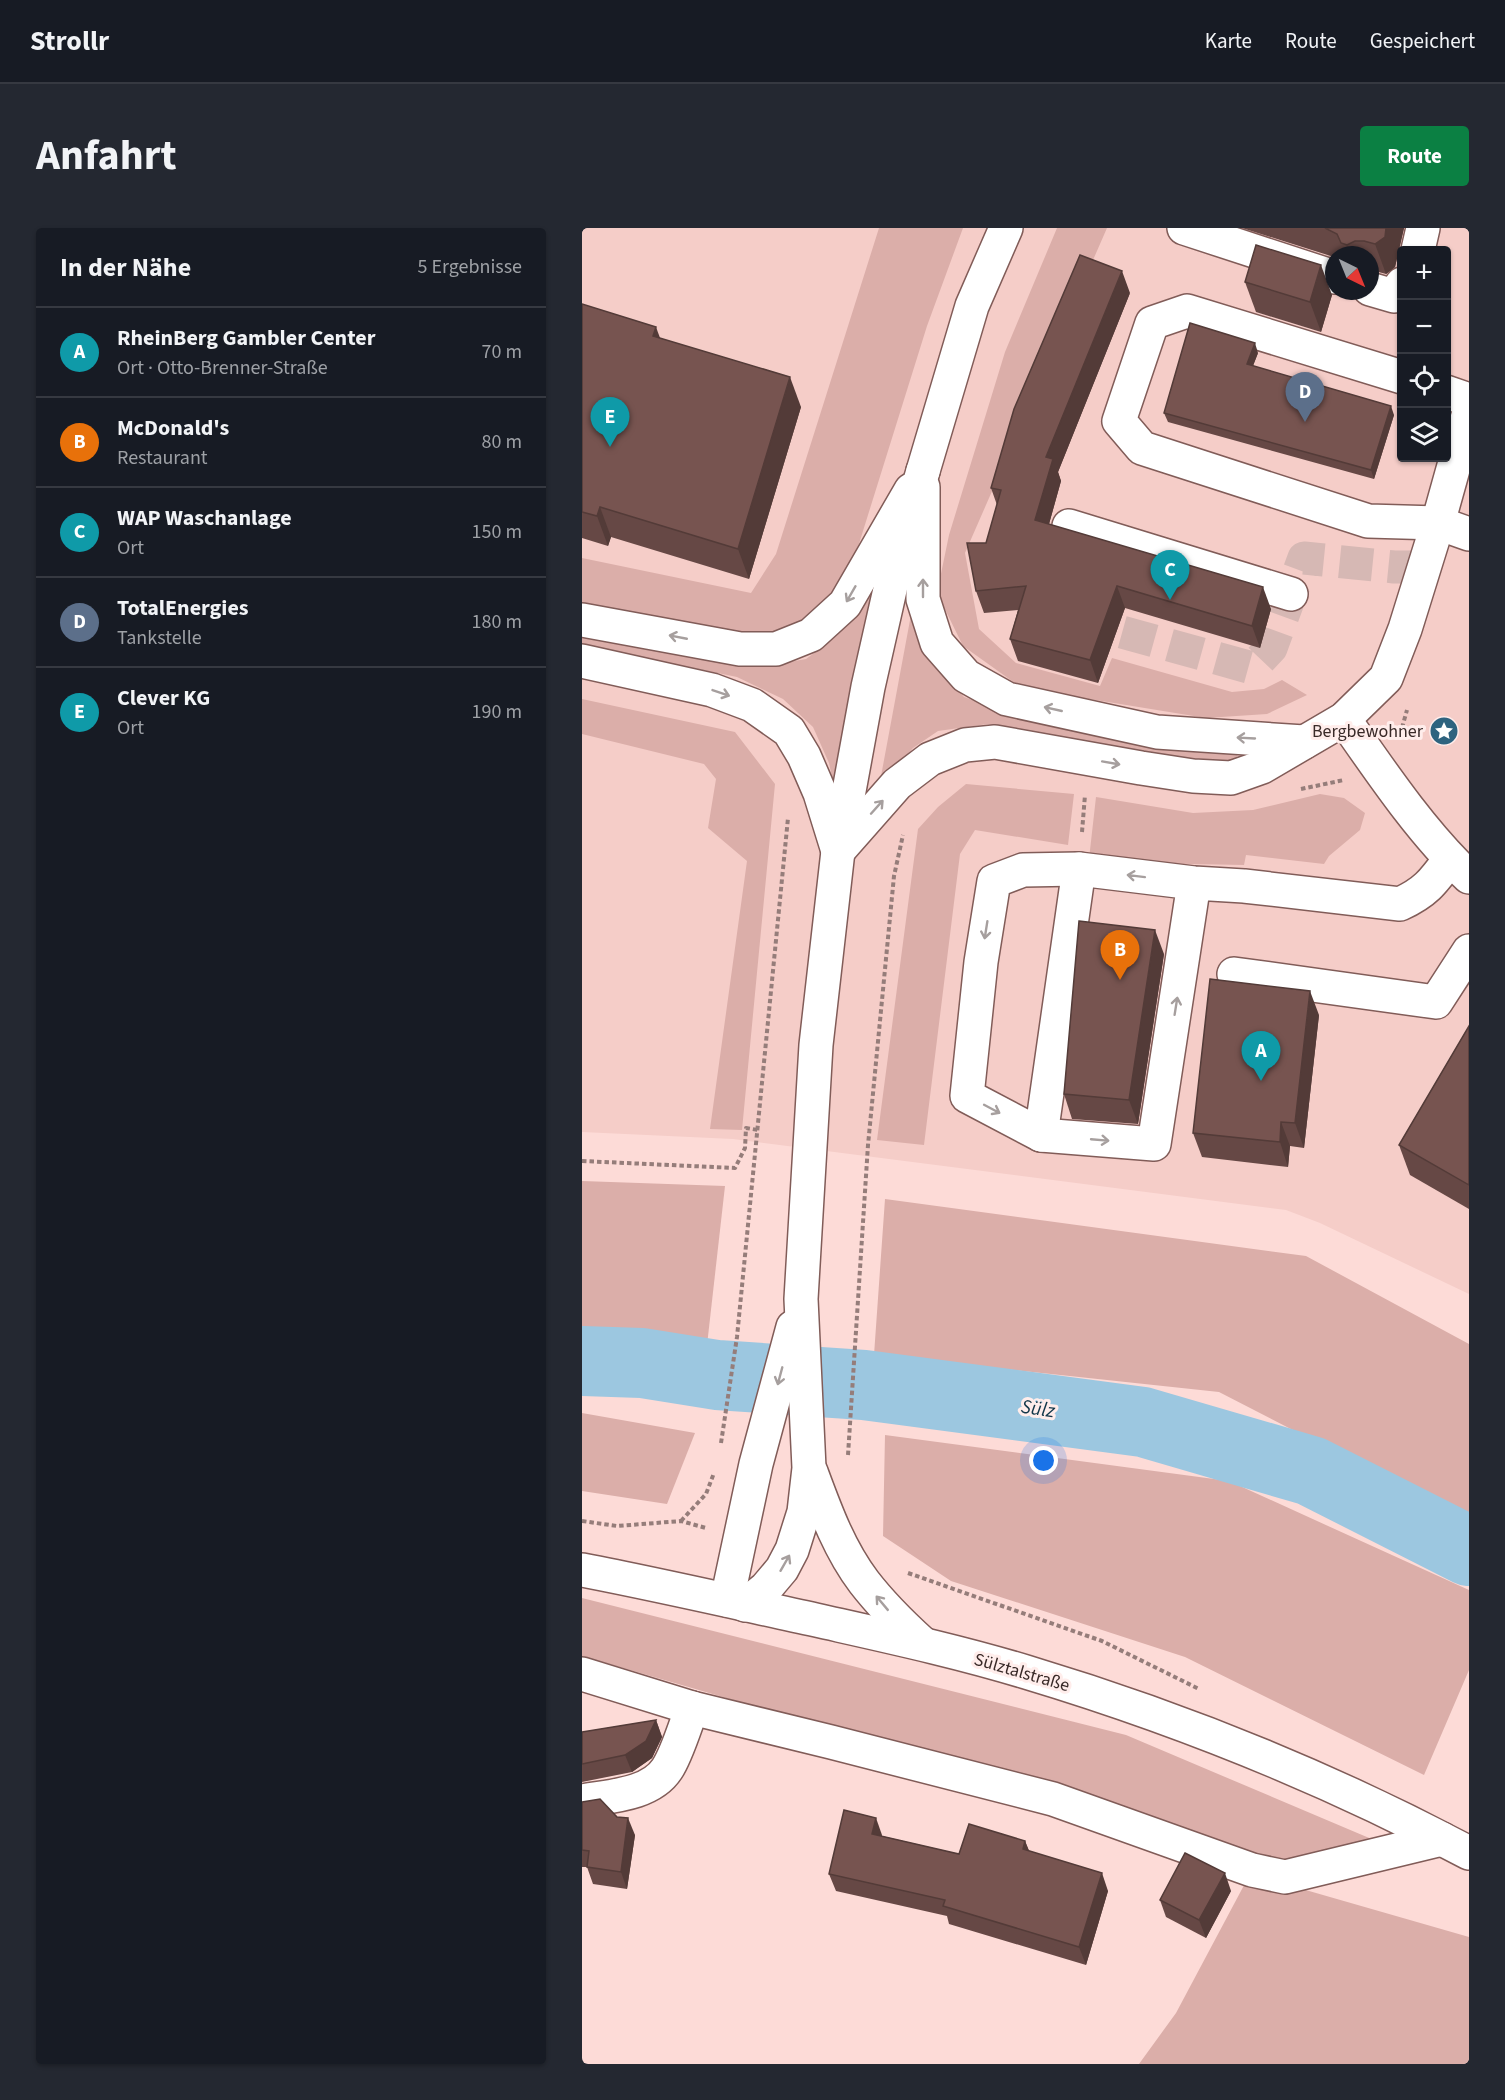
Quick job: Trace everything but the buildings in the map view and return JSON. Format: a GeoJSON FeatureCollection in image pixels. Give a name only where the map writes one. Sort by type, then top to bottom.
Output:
{"type":"FeatureCollection","features":[{"type":"Feature","properties":{"kind":"main road"},"geometry":{"type":"LineString","coordinates":[[736,1602],[766,1588],[782,1569],[792,1550],[804,1512],[809,1468],[801,1299],[816,1045],[838,850],[871,676],[896,563],[972,306],[1006,228]]}},
{"type":"Feature","properties":{"kind":"main road"},"geometry":{"type":"LineString","coordinates":[[1184,228],[1325,274]]}},
{"type":"Feature","properties":{"kind":"main road"},"geometry":{"type":"LineString","coordinates":[[1419,246],[1424,228]]}},
{"type":"Feature","properties":{"kind":"main road"},"geometry":{"type":"LineString","coordinates":[[1379,292],[1394,296],[1397,291]]}},
{"type":"Feature","properties":{"kind":"main road"},"geometry":{"type":"LineString","coordinates":[[1397,376],[1187,310],[1152,323],[1119,421],[1142,448],[1368,521],[1438,523],[1469,534]]}},
{"type":"Feature","properties":{"kind":"main road"},"geometry":{"type":"LineString","coordinates":[[1451,394],[1469,400]]}},
{"type":"Feature","properties":{"kind":"main road"},"geometry":{"type":"LineString","coordinates":[[838,850],[897,784],[930,759],[965,745],[995,742],[1193,776],[1231,778],[1262,767],[1344,719],[1386,678],[1405,629],[1469,412]]}},
{"type":"Feature","properties":{"kind":"main road"},"geometry":{"type":"LineString","coordinates":[[582,620],[740,649],[776,650],[811,635],[845,604],[923,471]]}},
{"type":"Feature","properties":{"kind":"main road"},"geometry":{"type":"LineString","coordinates":[[923,471],[923,599],[937,642],[966,676],[1007,699],[1157,732],[1304,742]]}},
{"type":"Feature","properties":{"kind":"main road"},"geometry":{"type":"LineString","coordinates":[[1070,526],[1291,594]]}},
{"type":"Feature","properties":{"kind":"main road"},"geometry":{"type":"LineString","coordinates":[[582,661],[712,690],[753,705],[789,730],[804,756],[820,793],[838,850]]}},
{"type":"Feature","properties":{"kind":"main road"},"geometry":{"type":"LineString","coordinates":[[1194,883],[1154,1144],[1041,1135],[967,1096],[981,962],[994,881],[1023,870],[1079,869],[1400,904],[1419,895],[1434,880],[1459,868],[1371,759],[1344,719]]}},
{"type":"Feature","properties":{"kind":"main road"},"geometry":{"type":"LineString","coordinates":[[1041,1135],[1079,869]]}},
{"type":"Feature","properties":{"kind":"main road"},"geometry":{"type":"LineString","coordinates":[[1234,974],[1436,1002],[1469,951]]}},
{"type":"Feature","properties":{"kind":"main road"},"geometry":{"type":"LineString","coordinates":[[736,1602],[756,1464],[801,1299]]}},
{"type":"Feature","properties":{"kind":"main road"},"geometry":{"type":"LineString","coordinates":[[809,1468],[840,1543],[863,1581],[891,1614],[923,1644]]}},
{"type":"Feature","properties":{"kind":"main road","name":"Sülztalstraße"},"geometry":{"type":"LineString","coordinates":[[582,1570],[923,1644],[1025,1672],[1142,1710],[1297,1770],[1455,1846]]}},
{"type":"Feature","properties":{"kind":"main road","name":"Sülztalstraße"},"geometry":{"type":"LineString","coordinates":[[582,1674],[692,1708],[1053,1799],[1252,1870],[1286,1876],[1455,1846]]}},
{"type":"Feature","properties":{"kind":"main road"},"geometry":{"type":"LineString","coordinates":[[582,1801],[634,1791],[651,1783],[667,1770],[692,1708]]}},
{"type":"Feature","properties":{"kind":"path"},"geometry":{"type":"LineString","coordinates":[[1292,792],[1347,780],[1398,739],[1408,708]]}},
{"type":"Feature","properties":{"kind":"path"},"geometry":{"type":"LineString","coordinates":[[1079,869],[1086,785]]}},
{"type":"Feature","properties":{"kind":"path"},"geometry":{"type":"LineString","coordinates":[[720,1450],[737,1336],[788,816]]}},
{"type":"Feature","properties":{"kind":"path"},"geometry":{"type":"LineString","coordinates":[[848,1460],[868,1145],[894,876],[903,835],[909,828]]}},
{"type":"Feature","properties":{"kind":"path"},"geometry":{"type":"LineString","coordinates":[[582,1161],[735,1168],[745,1148],[746,1128],[758,1133]]}},
{"type":"Feature","properties":{"kind":"path"},"geometry":{"type":"LineString","coordinates":[[681,1521],[706,1494],[714,1472]]}},
{"type":"Feature","properties":{"kind":"shaded area"},"geometry":{"type":"Polygon","coordinates":[[[582,228],[1469,228],[1469,1294],[1320,1223],[1286,1210],[733,1139],[582,1132],[582,228]]]}},
{"type":"Feature","properties":{"kind":"shaded area"},"geometry":{"type":"Polygon","coordinates":[[[879,228],[963,228],[927,326],[853,563],[838,595],[820,610],[770,634],[719,635],[582,608],[582,558],[751,593],[776,554],[879,228]]]}},
{"type":"Feature","properties":{"kind":"shaded area"},"geometry":{"type":"Polygon","coordinates":[[[1057,228],[1107,228],[965,553],[979,629],[1016,663],[1100,686],[1112,658],[1232,692],[1264,689],[1282,680],[1307,695],[1267,714],[1206,718],[1022,688],[963,646],[937,593],[949,535],[1005,352],[1057,228]]]}},
{"type":"Feature","properties":{"kind":"shaded area"},"geometry":{"type":"Polygon","coordinates":[[[874,585],[833,782],[829,763],[813,727],[783,699],[737,677],[582,645],[582,632],[773,665],[806,659],[833,639],[855,614],[874,585]]]}},
{"type":"Feature","properties":{"kind":"shaded area"},"geometry":{"type":"Polygon","coordinates":[[[913,604],[935,664],[964,697],[1003,711],[1238,752],[1236,762],[1216,766],[988,724],[938,731],[913,748],[879,787],[913,604]]]}},
{"type":"Feature","properties":{"kind":"shaded area"},"geometry":{"type":"Polygon","coordinates":[[[582,699],[735,732],[775,784],[742,1130],[710,1129],[747,861],[708,828],[716,779],[704,764],[582,734],[582,699]]]}},
{"type":"Feature","properties":{"kind":"shaded area"},"geometry":{"type":"Polygon","coordinates":[[[966,784],[1074,794],[1068,845],[975,830],[960,854],[924,1145],[877,1140],[918,829],[938,807],[966,784]]]}},
{"type":"Feature","properties":{"kind":"shaded area"},"geometry":{"type":"Polygon","coordinates":[[[1320,794],[1344,798],[1365,813],[1360,830],[1329,856],[1324,864],[1246,855],[1244,865],[1138,863],[1089,859],[1096,797],[1193,813],[1253,810],[1320,794]]]}},
{"type":"Feature","properties":{"kind":"shaded area"},"geometry":{"type":"Polygon","coordinates":[[[582,1181],[725,1186],[706,1354],[582,1337],[582,1181]]]}},
{"type":"Feature","properties":{"kind":"shaded area"},"geometry":{"type":"Polygon","coordinates":[[[885,1199],[1306,1256],[1469,1344],[1469,1521],[1219,1392],[874,1355],[885,1199]]]}},
{"type":"Feature","properties":{"kind":"shaded area"},"geometry":{"type":"Polygon","coordinates":[[[582,1413],[695,1433],[667,1504],[582,1491],[582,1413]]]}},
{"type":"Feature","properties":{"kind":"shaded area"},"geometry":{"type":"Polygon","coordinates":[[[885,1435],[1229,1481],[1469,1590],[1469,1670],[1424,1775],[1185,1657],[951,1581],[883,1536],[885,1435]]]}},
{"type":"Feature","properties":{"kind":"shaded area"},"geometry":{"type":"Polygon","coordinates":[[[582,1598],[1126,1735],[1381,1843],[1288,1871],[826,1727],[582,1656],[582,1598]]]}},
{"type":"Feature","properties":{"kind":"shaded area"},"geometry":{"type":"Polygon","coordinates":[[[1250,1874],[1469,1937],[1469,2064],[1139,2064],[1176,2013],[1250,1874]]]}},
{"type":"Feature","properties":{"kind":"waterway","name":"Sülz"},"geometry":{"type":"LineString","coordinates":[[582,1361],[642,1363],[717,1375],[864,1385],[1143,1422],[1311,1471],[1469,1551]]}},
{"type":"Feature","properties":{"kind":"tunnel"},"geometry":{"type":"LineString","coordinates":[[1075,619],[1252,668],[1271,648],[1304,558],[1394,567],[1423,567]]}},
{"type":"Feature","properties":{"kind":"place","name":"TotalEnergies"},"geometry":{"type":"Point","coordinates":[1305,422]}},
{"type":"Feature","properties":{"kind":"place","name":"Clever KG"},"geometry":{"type":"Point","coordinates":[610,447]}},
{"type":"Feature","properties":{"kind":"place","name":"WAP Waschanlage"},"geometry":{"type":"Point","coordinates":[1170,600]}},
{"type":"Feature","properties":{"kind":"place","name":"Bergbewohner"},"geometry":{"type":"Point","coordinates":[1444,731]}},
{"type":"Feature","properties":{"kind":"place","name":"McDonald's"},"geometry":{"type":"Point","coordinates":[1120,980]}},
{"type":"Feature","properties":{"kind":"place","name":"RheinBerg Gambler Center"},"geometry":{"type":"Point","coordinates":[1261,1081]}}]}
